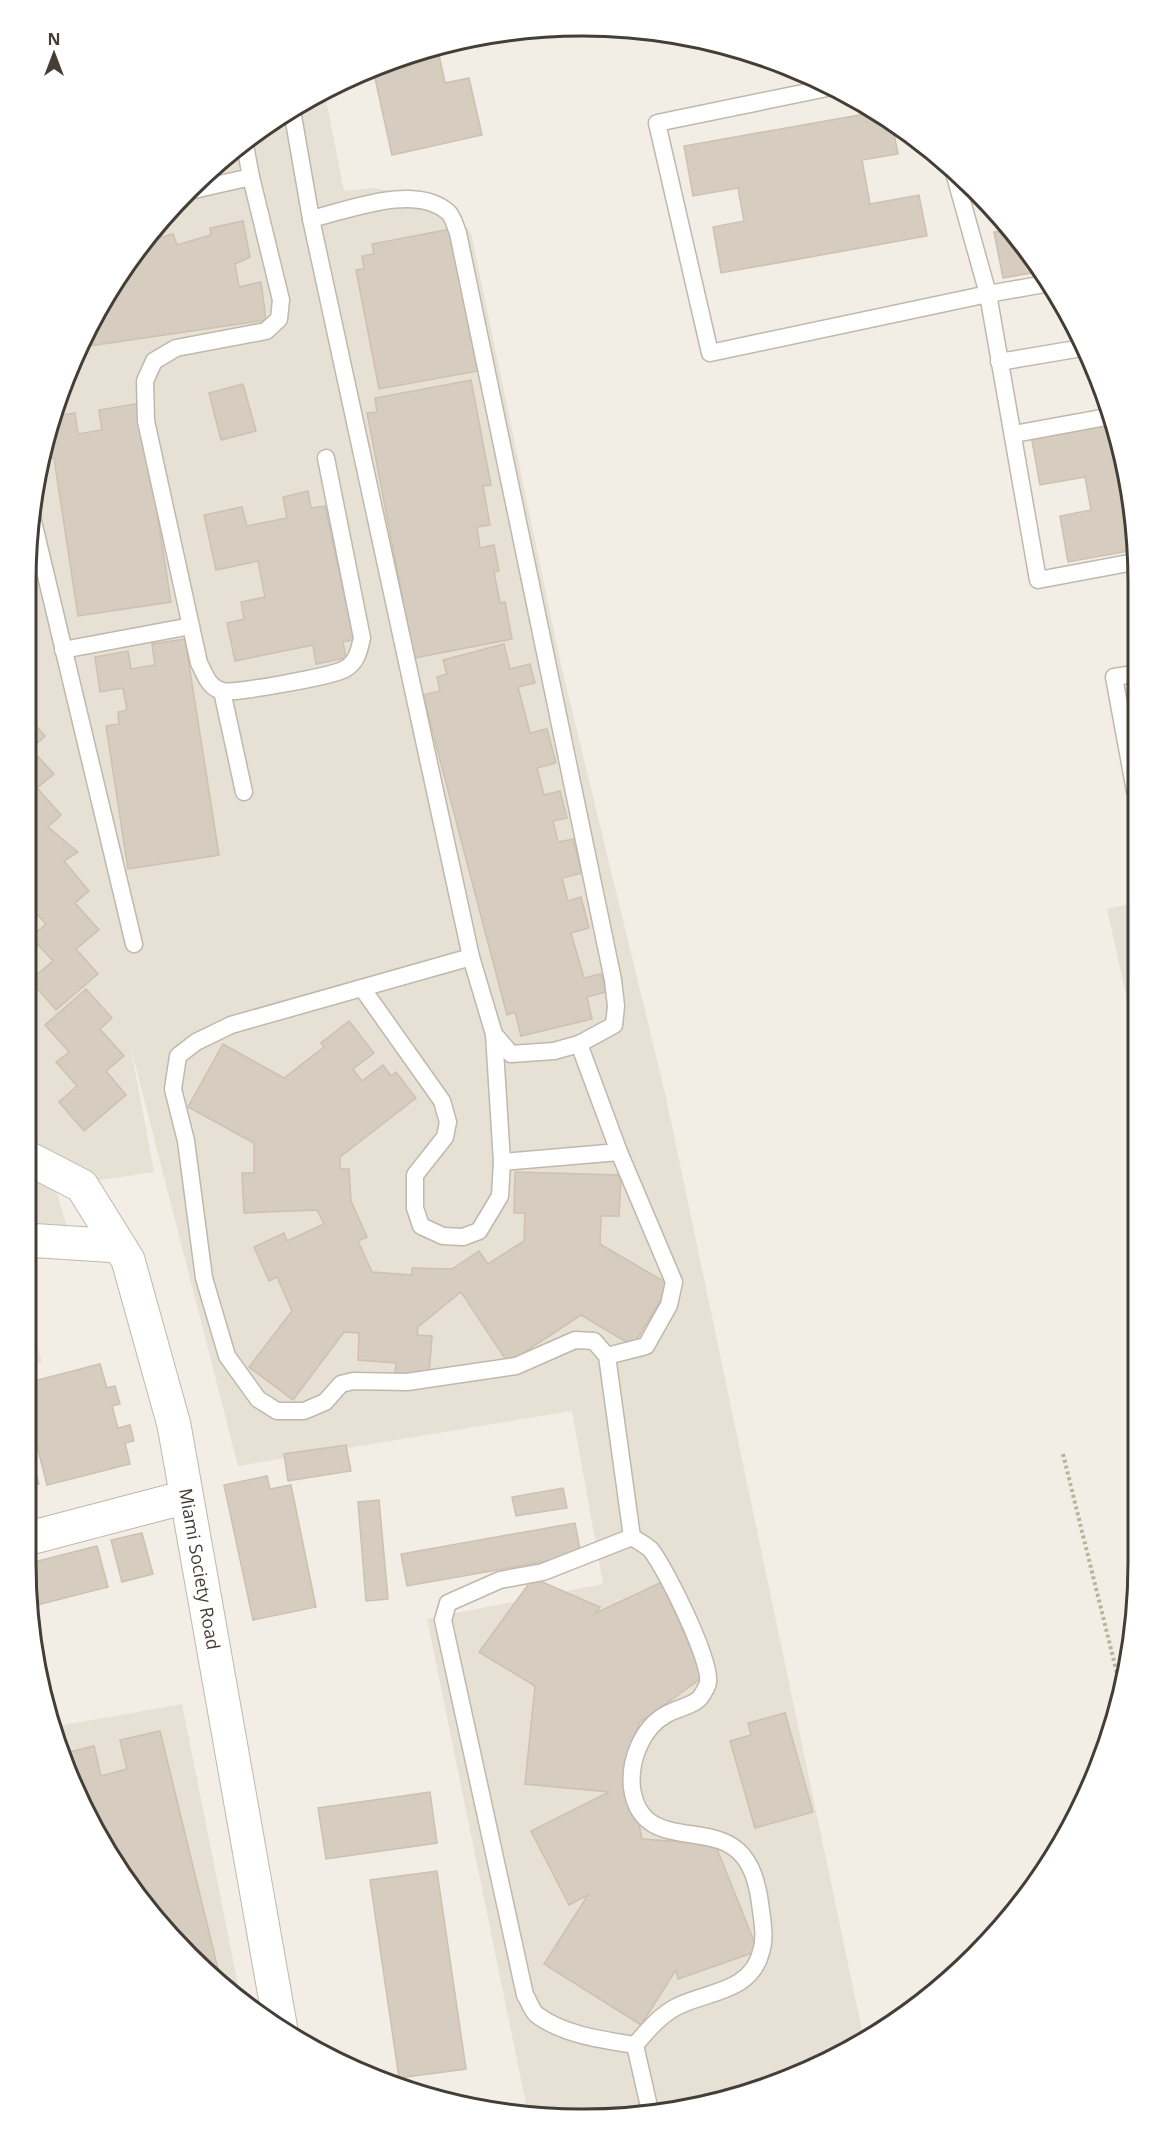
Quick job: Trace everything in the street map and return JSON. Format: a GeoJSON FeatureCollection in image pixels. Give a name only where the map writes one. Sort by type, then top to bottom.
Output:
{"type":"FeatureCollection","features":[{"type":"Feature","properties":{"kind":"street","name":"Miami Society Road"},"geometry":{"type":"LineString","coordinates":[[36,1162],[82,1186],[128,1260],[174,1425],[279,2017]]}},
{"type":"Feature","properties":{"kind":"street"},"geometry":{"type":"LineString","coordinates":[[36,1241],[119,1246]]}},
{"type":"Feature","properties":{"kind":"street"},"geometry":{"type":"LineString","coordinates":[[36,1536],[186,1497]]}},
{"type":"Feature","properties":{"kind":"lane"},"geometry":{"type":"LineString","coordinates":[[818,90],[657,123],[710,353],[1040,285]]}},
{"type":"Feature","properties":{"kind":"lane"},"geometry":{"type":"LineString","coordinates":[[294,119],[311,219],[471,957],[494,1034],[502,1162],[500,1196],[478,1231],[463,1237],[443,1236],[421,1226],[415,1208],[415,1175],[445,1137],[448,1122],[442,1101],[362,988]]}},
{"type":"Feature","properties":{"kind":"lane"},"geometry":{"type":"LineString","coordinates":[[246,152],[281,300],[279,319],[266,331],[176,348],[154,361],[145,381],[147,421],[199,663],[210,685],[222,691],[241,691],[342,670],[359,654],[362,638],[326,458]]}},
{"type":"Feature","properties":{"kind":"lane"},"geometry":{"type":"LineString","coordinates":[[205,187],[251,177]]}},
{"type":"Feature","properties":{"kind":"lane"},"geometry":{"type":"LineString","coordinates":[[958,186],[988,294],[1038,580],[1127,563]]}},
{"type":"Feature","properties":{"kind":"lane"},"geometry":{"type":"LineString","coordinates":[[311,219],[406,197],[433,202],[450,213],[458,233],[613,980],[616,1006],[614,1025],[579,1044],[536,1053],[511,1054],[494,1034]]}},
{"type":"Feature","properties":{"kind":"lane"},"geometry":{"type":"LineString","coordinates":[[999,362],[1076,349]]}},
{"type":"Feature","properties":{"kind":"lane"},"geometry":{"type":"LineString","coordinates":[[1014,434],[1102,418]]}},
{"type":"Feature","properties":{"kind":"lane"},"geometry":{"type":"LineString","coordinates":[[38,540],[134,944]]}},
{"type":"Feature","properties":{"kind":"lane"},"geometry":{"type":"LineString","coordinates":[[63,650],[191,626]]}},
{"type":"Feature","properties":{"kind":"lane"},"geometry":{"type":"LineString","coordinates":[[1128,675],[1114,677],[1128,752]]}},
{"type":"Feature","properties":{"kind":"lane"},"geometry":{"type":"LineString","coordinates":[[222,691],[244,792]]}},
{"type":"Feature","properties":{"kind":"lane"},"geometry":{"type":"LineString","coordinates":[[471,957],[231,1025],[196,1042],[178,1056],[173,1089],[186,1141],[204,1278],[227,1356],[258,1399],[277,1411],[304,1411],[325,1402],[341,1384],[353,1381],[407,1382],[516,1366],[576,1340],[594,1341],[607,1356],[632,1537],[649,1548],[664,1571],[687,1618],[705,1663],[708,1683],[700,1698],[664,1715],[641,1743],[632,1770],[632,1789],[643,1817],[656,1827],[724,1843],[743,1855],[752,1873],[759,1896],[763,1930],[762,1951],[755,1969],[733,1988],[678,2006],[658,2018],[635,2045]]}},
{"type":"Feature","properties":{"kind":"lane"},"geometry":{"type":"LineString","coordinates":[[579,1044],[619,1152],[674,1282],[669,1305],[646,1346],[607,1356]]}},
{"type":"Feature","properties":{"kind":"lane"},"geometry":{"type":"LineString","coordinates":[[502,1162],[619,1152]]}},
{"type":"Feature","properties":{"kind":"lane"},"geometry":{"type":"LineString","coordinates":[[632,1537],[543,1572],[500,1580],[448,1603],[443,1620],[525,1995],[536,2014],[562,2026],[587,2037],[635,2045]]}},
{"type":"Feature","properties":{"kind":"lane"},"geometry":{"type":"LineString","coordinates":[[635,2045],[649,2105]]}},
{"type":"Feature","properties":{"kind":"path"},"geometry":{"type":"LineString","coordinates":[[1063,1454],[1117,1674]]}},
{"type":"Feature","properties":{"kind":"shaded area"},"geometry":{"type":"Polygon","coordinates":[[[326,100],[344,191],[373,188],[446,200],[471,233],[560,661],[665,1093],[862,2031],[823,2053],[758,2080],[689,2099],[618,2108],[582,2109],[526,2106],[427,1619],[603,1584],[572,1411],[238,1466],[130,1044],[154,1172],[55,1187],[77,1260],[36,1258],[36,582],[37,546],[46,475],[65,406],[92,341],[109,309],[149,250],[171,222],[222,171],[279,128],[326,100]]]}},
{"type":"Feature","properties":{"kind":"shaded area"},"geometry":{"type":"Polygon","coordinates":[[[1128,904],[1128,1003],[1107,909],[1128,904]]]}},
{"type":"Feature","properties":{"kind":"shaded area"},"geometry":{"type":"Polygon","coordinates":[[[36,1343],[42,1362],[36,1364],[36,1343]]]}},
{"type":"Feature","properties":{"kind":"shaded area"},"geometry":{"type":"Polygon","coordinates":[[[182,1704],[238,1987],[222,1974],[171,1923],[128,1866],[92,1804],[61,1726],[182,1704]]]}},
{"type":"Feature","properties":{"kind":"building"},"geometry":{"type":"Polygon","coordinates":[[[439,56],[445,83],[469,78],[482,135],[392,155],[375,77],[439,56]]]}},
{"type":"Feature","properties":{"kind":"building"},"geometry":{"type":"Polygon","coordinates":[[[863,114],[894,135],[898,154],[862,160],[870,204],[919,195],[927,236],[721,273],[713,227],[744,221],[738,188],[693,196],[684,146],[863,114]]]}},
{"type":"Feature","properties":{"kind":"building"},"geometry":{"type":"Polygon","coordinates":[[[243,221],[250,257],[235,264],[239,287],[261,282],[266,320],[90,346],[128,279],[158,238],[173,234],[177,245],[211,235],[210,228],[243,221]]]}},
{"type":"Feature","properties":{"kind":"building"},"geometry":{"type":"Polygon","coordinates":[[[451,229],[478,371],[379,389],[356,270],[364,269],[362,256],[374,254],[372,244],[451,229]]]}},
{"type":"Feature","properties":{"kind":"building"},"geometry":{"type":"Polygon","coordinates":[[[1000,231],[1032,273],[1003,278],[994,232],[1000,231]]]}},
{"type":"Feature","properties":{"kind":"building"},"geometry":{"type":"Polygon","coordinates":[[[471,380],[491,485],[483,486],[490,525],[477,527],[480,548],[494,545],[499,571],[494,572],[500,603],[505,602],[512,639],[414,658],[367,413],[377,412],[375,398],[471,380]]]}},
{"type":"Feature","properties":{"kind":"building"},"geometry":{"type":"Polygon","coordinates":[[[243,384],[256,431],[221,440],[209,393],[243,384]]]}},
{"type":"Feature","properties":{"kind":"building"},"geometry":{"type":"Polygon","coordinates":[[[140,403],[171,602],[78,616],[54,458],[50,459],[63,415],[75,413],[78,434],[102,430],[99,410],[140,403]]]}},
{"type":"Feature","properties":{"kind":"building"},"geometry":{"type":"Polygon","coordinates":[[[1103,422],[1118,475],[1127,551],[1068,562],[1060,516],[1091,510],[1085,477],[1040,485],[1031,435],[1103,422]]]}},
{"type":"Feature","properties":{"kind":"building"},"geometry":{"type":"Polygon","coordinates":[[[308,491],[311,508],[325,506],[354,640],[343,642],[346,658],[316,664],[313,645],[235,661],[227,623],[244,619],[241,602],[265,597],[258,561],[216,570],[204,515],[242,507],[247,526],[287,518],[283,497],[308,491]]]}},
{"type":"Feature","properties":{"kind":"building"},"geometry":{"type":"Polygon","coordinates":[[[185,639],[219,855],[128,869],[106,726],[119,724],[118,712],[127,710],[123,688],[100,692],[95,657],[128,651],[131,669],[155,665],[152,644],[185,639]]]}},
{"type":"Feature","properties":{"kind":"building"},"geometry":{"type":"Polygon","coordinates":[[[504,644],[510,669],[530,664],[535,683],[518,687],[530,733],[547,729],[556,763],[537,768],[544,795],[560,791],[567,818],[553,821],[558,842],[573,839],[582,873],[562,878],[568,901],[581,897],[589,928],[571,933],[584,978],[601,974],[606,992],[587,997],[592,1019],[521,1036],[515,1012],[507,1015],[423,695],[440,691],[437,677],[447,674],[443,660],[504,644]]]}},
{"type":"Feature","properties":{"kind":"building"},"geometry":{"type":"Polygon","coordinates":[[[36,726],[45,736],[36,744],[36,726]]]}},
{"type":"Feature","properties":{"kind":"building"},"geometry":{"type":"Polygon","coordinates":[[[36,754],[54,774],[37,788],[61,815],[48,827],[78,852],[64,861],[89,891],[75,903],[99,930],[76,949],[98,974],[56,1010],[36,987],[36,975],[53,961],[36,942],[36,933],[46,924],[36,913],[36,754]]]}},
{"type":"Feature","properties":{"kind":"building"},"geometry":{"type":"Polygon","coordinates":[[[86,989],[112,1018],[100,1029],[124,1056],[106,1071],[126,1095],[84,1131],[59,1102],[77,1086],[56,1062],[69,1052],[45,1025],[86,989]]]}},
{"type":"Feature","properties":{"kind":"building"},"geometry":{"type":"Polygon","coordinates":[[[349,1021],[374,1053],[353,1069],[362,1081],[383,1065],[391,1076],[396,1072],[416,1098],[340,1157],[340,1169],[349,1169],[351,1201],[367,1237],[358,1241],[372,1272],[412,1275],[412,1268],[452,1269],[479,1251],[488,1264],[524,1241],[525,1213],[514,1213],[515,1172],[621,1175],[619,1216],[601,1216],[600,1244],[670,1285],[633,1346],[581,1315],[508,1363],[461,1292],[418,1327],[417,1335],[432,1336],[429,1375],[395,1373],[396,1363],[358,1360],[359,1333],[344,1332],[293,1400],[249,1367],[292,1311],[277,1277],[269,1281],[254,1247],[284,1233],[287,1241],[324,1224],[317,1210],[244,1213],[242,1173],[254,1173],[254,1143],[188,1107],[223,1044],[284,1078],[324,1047],[321,1043],[349,1021]]]}},
{"type":"Feature","properties":{"kind":"building"},"geometry":{"type":"Polygon","coordinates":[[[100,1364],[107,1388],[115,1386],[120,1404],[112,1406],[118,1428],[130,1425],[134,1441],[125,1443],[130,1464],[47,1485],[36,1442],[36,1380],[100,1364]]]}},
{"type":"Feature","properties":{"kind":"building"},"geometry":{"type":"Polygon","coordinates":[[[346,1445],[351,1471],[288,1481],[284,1454],[346,1445]]]}},
{"type":"Feature","properties":{"kind":"building"},"geometry":{"type":"Polygon","coordinates":[[[267,1476],[270,1489],[291,1485],[316,1607],[253,1620],[224,1485],[267,1476]]]}},
{"type":"Feature","properties":{"kind":"building"},"geometry":{"type":"Polygon","coordinates":[[[563,1488],[567,1508],[516,1516],[512,1497],[563,1488]]]}},
{"type":"Feature","properties":{"kind":"building"},"geometry":{"type":"Polygon","coordinates":[[[379,1500],[388,1599],[366,1601],[358,1502],[379,1500]]]}},
{"type":"Feature","properties":{"kind":"building"},"geometry":{"type":"Polygon","coordinates":[[[575,1523],[581,1555],[407,1586],[401,1554],[575,1523]]]}},
{"type":"Feature","properties":{"kind":"building"},"geometry":{"type":"Polygon","coordinates":[[[142,1533],[153,1574],[122,1582],[111,1540],[142,1533]]]}},
{"type":"Feature","properties":{"kind":"building"},"geometry":{"type":"Polygon","coordinates":[[[97,1546],[108,1587],[38,1605],[36,1561],[97,1546]]]}},
{"type":"Feature","properties":{"kind":"building"},"geometry":{"type":"Polygon","coordinates":[[[533,1578],[600,1607],[596,1613],[662,1582],[703,1677],[639,1723],[624,1781],[630,1781],[642,1839],[715,1844],[758,1951],[678,1979],[676,1970],[641,2025],[544,1964],[588,1895],[569,1905],[531,1831],[609,1792],[525,1784],[535,1686],[479,1652],[533,1578]]]}},
{"type":"Feature","properties":{"kind":"building"},"geometry":{"type":"Polygon","coordinates":[[[785,1713],[813,1812],[755,1828],[730,1741],[751,1735],[748,1723],[785,1713]]]}},
{"type":"Feature","properties":{"kind":"building"},"geometry":{"type":"Polygon","coordinates":[[[160,1731],[218,1971],[171,1923],[128,1866],[92,1804],[70,1752],[94,1746],[101,1776],[127,1769],[120,1740],[160,1731]]]}},
{"type":"Feature","properties":{"kind":"building"},"geometry":{"type":"Polygon","coordinates":[[[430,1792],[437,1843],[326,1859],[318,1808],[430,1792]]]}},
{"type":"Feature","properties":{"kind":"building"},"geometry":{"type":"Polygon","coordinates":[[[437,1871],[466,2069],[399,2077],[370,1880],[437,1871]]]}}]}
